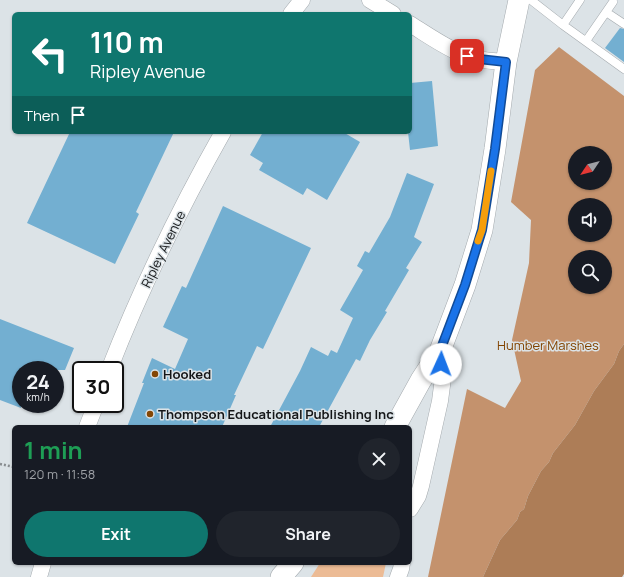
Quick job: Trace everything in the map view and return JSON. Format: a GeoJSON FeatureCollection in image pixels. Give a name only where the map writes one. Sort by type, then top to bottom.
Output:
{"type":"FeatureCollection","features":[{"type":"Feature","properties":{"kind":"street"},"geometry":{"type":"LineString","coordinates":[[293,12],[302,0]]}},
{"type":"Feature","properties":{"kind":"street"},"geometry":{"type":"LineString","coordinates":[[370,0],[390,12]]}},
{"type":"Feature","properties":{"kind":"street"},"geometry":{"type":"LineString","coordinates":[[396,425],[421,380],[440,351],[465,285],[482,230],[495,149],[506,62],[519,0]]}},
{"type":"Feature","properties":{"kind":"street"},"geometry":{"type":"LineString","coordinates":[[412,25],[448,47],[467,56],[506,62]]}},
{"type":"Feature","properties":{"kind":"street","name":"Ripley Avenue"},"geometry":{"type":"LineString","coordinates":[[112,361],[156,261],[222,134]]}},
{"type":"Feature","properties":{"kind":"street"},"geometry":{"type":"LineString","coordinates":[[412,506],[422,486],[440,401],[443,378],[440,351]]}},
{"type":"Feature","properties":{"kind":"street"},"geometry":{"type":"LineString","coordinates":[[88,425],[92,413]]}},
{"type":"Feature","properties":{"kind":"street"},"geometry":{"type":"LineString","coordinates":[[39,577],[42,565]]}},
{"type":"Feature","properties":{"kind":"street"},"geometry":{"type":"LineString","coordinates":[[281,577],[291,565]]}},
{"type":"Feature","properties":{"kind":"street"},"geometry":{"type":"LineString","coordinates":[[398,577],[402,565]]}},
{"type":"Feature","properties":{"kind":"lane"},"geometry":{"type":"LineString","coordinates":[[531,0],[624,69]]}},
{"type":"Feature","properties":{"kind":"lane"},"geometry":{"type":"LineString","coordinates":[[563,25],[580,0]]}},
{"type":"Feature","properties":{"kind":"lane"},"geometry":{"type":"LineString","coordinates":[[586,41],[613,2]]}},
{"type":"Feature","properties":{"kind":"lane"},"geometry":{"type":"LineString","coordinates":[[606,12],[623,21]]}},
{"type":"Feature","properties":{"kind":"path"},"geometry":{"type":"LineString","coordinates":[[0,464],[12,467]]}},
{"type":"Feature","properties":{"kind":"shaded area"},"geometry":{"type":"Polygon","coordinates":[[[624,344],[624,574],[622,577],[483,577],[500,540],[517,520],[520,512],[524,509],[528,496],[541,471],[575,425],[594,391],[614,364],[619,351],[624,344]]]}},
{"type":"Feature","properties":{"kind":"shaded area"},"geometry":{"type":"Polygon","coordinates":[[[319,565],[386,565],[383,577],[311,577],[319,565]]]}},
{"type":"Feature","properties":{"kind":"green space","name":"Humber Marshes"},"geometry":{"type":"Polygon","coordinates":[[[559,47],[624,96],[624,344],[619,351],[614,364],[594,391],[575,425],[541,471],[528,496],[524,509],[520,512],[517,520],[500,540],[483,577],[428,577],[467,389],[505,408],[521,381],[512,340],[529,263],[531,220],[511,202],[535,70],[559,47]]]}},
{"type":"Feature","properties":{"kind":"building"},"geometry":{"type":"Polygon","coordinates":[[[620,28],[624,29],[624,62],[605,48],[620,28]]]}},
{"type":"Feature","properties":{"kind":"building"},"geometry":{"type":"Polygon","coordinates":[[[432,81],[438,146],[410,150],[408,134],[412,134],[412,83],[432,81]]]}},
{"type":"Feature","properties":{"kind":"building"},"geometry":{"type":"Polygon","coordinates":[[[69,134],[173,134],[136,212],[139,214],[115,264],[27,223],[69,134]]]}},
{"type":"Feature","properties":{"kind":"building"},"geometry":{"type":"Polygon","coordinates":[[[262,134],[346,134],[360,142],[327,200],[307,188],[303,195],[259,170],[263,163],[250,155],[262,134]]]}},
{"type":"Feature","properties":{"kind":"building"},"geometry":{"type":"Polygon","coordinates":[[[407,173],[434,184],[414,237],[422,242],[406,268],[409,270],[385,311],[387,312],[370,340],[360,361],[356,359],[320,425],[271,425],[311,347],[328,356],[331,350],[337,353],[353,318],[340,310],[363,270],[357,266],[365,251],[369,253],[390,217],[407,173]]]}},
{"type":"Feature","properties":{"kind":"building"},"geometry":{"type":"Polygon","coordinates":[[[223,206],[311,248],[263,349],[257,346],[234,395],[236,395],[223,425],[128,425],[152,358],[175,369],[188,339],[163,327],[182,286],[186,288],[223,206]]]}},
{"type":"Feature","properties":{"kind":"building"},"geometry":{"type":"Polygon","coordinates":[[[0,319],[74,348],[65,370],[64,361],[12,361],[12,405],[0,400],[0,319]]]}},
{"type":"Feature","properties":{"kind":"slow traffic"},"geometry":{"type":"LineString","coordinates":[[478,241],[482,230],[491,171]]}},
{"type":"Feature","properties":{"kind":"place","name":"Hooked"},"geometry":{"type":"Point","coordinates":[155,374]}},
{"type":"Feature","properties":{"kind":"place","name":"Thompson Educational Publishing Inc"},"geometry":{"type":"Point","coordinates":[150,414]}},
{"type":"Feature","properties":{"kind":"route"},"geometry":{"type":"LineString","coordinates":[[441,364],[440,351],[456,311],[482,230],[495,149],[506,62],[467,56]]}}]}
